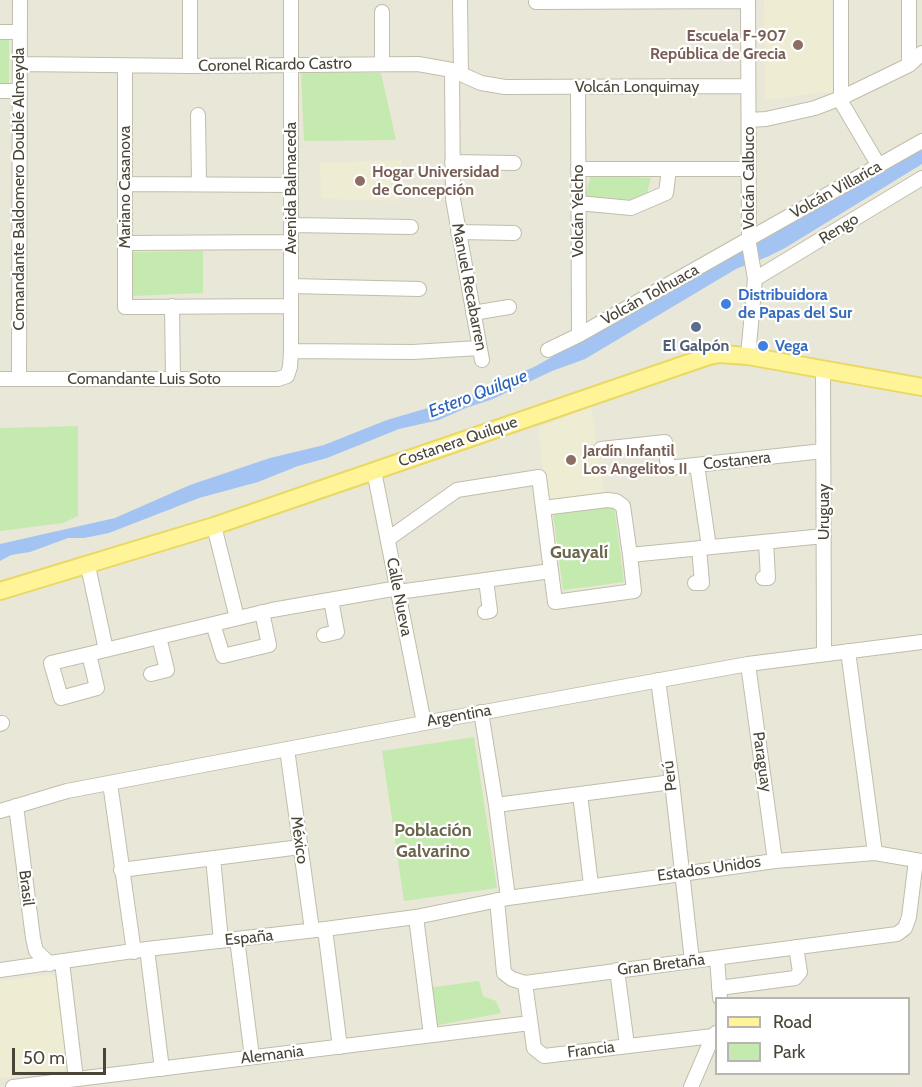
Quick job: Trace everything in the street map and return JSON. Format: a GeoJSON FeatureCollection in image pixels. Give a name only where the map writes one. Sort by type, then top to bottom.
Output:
{"type":"FeatureCollection","features":[{"type":"Feature","properties":{"kind":"main road","name":"Costanera Quilque"},"geometry":{"type":"LineString","coordinates":[[0,591],[214,526],[698,359],[720,354],[748,356],[922,387]]}},
{"type":"Feature","properties":{"kind":"street","name":"Comandante Baldomero Doublé Almeyda"},"geometry":{"type":"LineString","coordinates":[[18,379],[20,0]]}},
{"type":"Feature","properties":{"kind":"street"},"geometry":{"type":"LineString","coordinates":[[190,0],[190,66]]}},
{"type":"Feature","properties":{"kind":"street","name":"Avenida Balmaceda"},"geometry":{"type":"LineString","coordinates":[[287,376],[291,351],[291,0]]}},
{"type":"Feature","properties":{"kind":"street","name":"Manuel Recabarren"},"geometry":{"type":"LineString","coordinates":[[291,351],[481,354],[453,199],[452,162],[460,0]]}},
{"type":"Feature","properties":{"kind":"street"},"geometry":{"type":"LineString","coordinates":[[840,0],[841,98],[879,166]]}},
{"type":"Feature","properties":{"kind":"street"},"geometry":{"type":"LineString","coordinates":[[909,0],[909,65]]}},
{"type":"Feature","properties":{"kind":"street"},"geometry":{"type":"LineString","coordinates":[[536,2],[748,1]]}},
{"type":"Feature","properties":{"kind":"street","name":"Volcán Calbuco"},"geometry":{"type":"LineString","coordinates":[[748,1],[749,241],[755,272],[748,356]]}},
{"type":"Feature","properties":{"kind":"street"},"geometry":{"type":"LineString","coordinates":[[382,12],[382,64]]}},
{"type":"Feature","properties":{"kind":"street"},"geometry":{"type":"LineString","coordinates":[[0,32],[20,32]]}},
{"type":"Feature","properties":{"kind":"street"},"geometry":{"type":"LineString","coordinates":[[749,120],[766,119],[815,108],[841,98],[909,65],[922,53]]}},
{"type":"Feature","properties":{"kind":"street","name":"Coronel Ricardo Castro"},"geometry":{"type":"LineString","coordinates":[[20,64],[292,66],[418,64],[457,72],[481,83],[505,87],[527,87]]}},
{"type":"Feature","properties":{"kind":"street","name":"Mariano Casanova"},"geometry":{"type":"LineString","coordinates":[[124,66],[125,307],[172,306]]}},
{"type":"Feature","properties":{"kind":"street","name":"Volcán Lonquimay"},"geometry":{"type":"LineString","coordinates":[[527,87],[748,86]]}},
{"type":"Feature","properties":{"kind":"street","name":"Volcán Yelcho"},"geometry":{"type":"LineString","coordinates":[[578,87],[579,335]]}},
{"type":"Feature","properties":{"kind":"street"},"geometry":{"type":"LineString","coordinates":[[0,91],[20,91]]}},
{"type":"Feature","properties":{"kind":"street"},"geometry":{"type":"LineString","coordinates":[[198,115],[199,184]]}},
{"type":"Feature","properties":{"kind":"street","name":"Volcán Villarica"},"geometry":{"type":"LineString","coordinates":[[749,241],[922,141]]}},
{"type":"Feature","properties":{"kind":"street"},"geometry":{"type":"LineString","coordinates":[[452,162],[514,163]]}},
{"type":"Feature","properties":{"kind":"street"},"geometry":{"type":"LineString","coordinates":[[578,169],[749,169]]}},
{"type":"Feature","properties":{"kind":"street"},"geometry":{"type":"LineString","coordinates":[[578,203],[631,208],[666,193],[669,169]]}},
{"type":"Feature","properties":{"kind":"street","name":"Rengo"},"geometry":{"type":"LineString","coordinates":[[755,272],[922,178]]}},
{"type":"Feature","properties":{"kind":"street"},"geometry":{"type":"LineString","coordinates":[[124,184],[291,184]]}},
{"type":"Feature","properties":{"kind":"street"},"geometry":{"type":"LineString","coordinates":[[291,225],[411,227]]}},
{"type":"Feature","properties":{"kind":"street"},"geometry":{"type":"LineString","coordinates":[[458,232],[514,233]]}},
{"type":"Feature","properties":{"kind":"street","name":"Volcán Tolhuaca"},"geometry":{"type":"LineString","coordinates":[[548,350],[749,241]]}},
{"type":"Feature","properties":{"kind":"street"},"geometry":{"type":"LineString","coordinates":[[125,243],[291,242]]}},
{"type":"Feature","properties":{"kind":"street"},"geometry":{"type":"LineString","coordinates":[[291,286],[419,289]]}},
{"type":"Feature","properties":{"kind":"street"},"geometry":{"type":"LineString","coordinates":[[173,379],[172,306],[291,306]]}},
{"type":"Feature","properties":{"kind":"street"},"geometry":{"type":"LineString","coordinates":[[473,312],[509,307]]}},
{"type":"Feature","properties":{"kind":"street","name":"Uruguay"},"geometry":{"type":"LineString","coordinates":[[823,369],[824,654]]}},
{"type":"Feature","properties":{"kind":"street","name":"Comandante Luis Soto"},"geometry":{"type":"LineString","coordinates":[[0,379],[278,379],[287,376]]}},
{"type":"Feature","properties":{"kind":"street","name":"Costanera"},"geometry":{"type":"LineString","coordinates":[[601,449],[664,442],[668,468],[824,451]]}},
{"type":"Feature","properties":{"kind":"street"},"geometry":{"type":"LineString","coordinates":[[695,583],[702,583],[704,548],[697,465]]}},
{"type":"Feature","properties":{"kind":"street","name":"Calle Nueva"},"geometry":{"type":"LineString","coordinates":[[374,471],[424,723]]}},
{"type":"Feature","properties":{"kind":"street"},"geometry":{"type":"LineString","coordinates":[[388,538],[457,490],[539,477],[555,602],[634,591],[623,506],[616,501],[607,500],[543,508]]}},
{"type":"Feature","properties":{"kind":"street"},"geometry":{"type":"LineString","coordinates":[[214,526],[237,618]]}},
{"type":"Feature","properties":{"kind":"street"},"geometry":{"type":"LineString","coordinates":[[630,555],[824,536]]}},
{"type":"Feature","properties":{"kind":"street"},"geometry":{"type":"LineString","coordinates":[[763,578],[768,578],[766,542]]}},
{"type":"Feature","properties":{"kind":"street"},"geometry":{"type":"LineString","coordinates":[[88,566],[106,650]]}},
{"type":"Feature","properties":{"kind":"street"},"geometry":{"type":"LineString","coordinates":[[89,654],[262,612],[398,590],[551,571]]}},
{"type":"Feature","properties":{"kind":"street"},"geometry":{"type":"LineString","coordinates":[[485,612],[490,611],[486,580]]}},
{"type":"Feature","properties":{"kind":"street"},"geometry":{"type":"LineString","coordinates":[[324,635],[337,632],[331,600]]}},
{"type":"Feature","properties":{"kind":"street"},"geometry":{"type":"LineString","coordinates":[[213,624],[223,656],[269,645],[262,612]]}},
{"type":"Feature","properties":{"kind":"street"},"geometry":{"type":"LineString","coordinates":[[151,674],[167,670],[159,637]]}},
{"type":"Feature","properties":{"kind":"street","name":"Argentina"},"geometry":{"type":"LineString","coordinates":[[0,811],[67,791],[481,712],[748,664],[922,642]]}},
{"type":"Feature","properties":{"kind":"street"},"geometry":{"type":"LineString","coordinates":[[848,651],[875,853]]}},
{"type":"Feature","properties":{"kind":"street","name":"Paraguay"},"geometry":{"type":"LineString","coordinates":[[748,664],[775,861]]}},
{"type":"Feature","properties":{"kind":"street","name":"Perú"},"geometry":{"type":"LineString","coordinates":[[658,680],[692,962]]}},
{"type":"Feature","properties":{"kind":"street"},"geometry":{"type":"LineString","coordinates":[[481,712],[496,805],[504,974],[512,979],[525,982]]}},
{"type":"Feature","properties":{"kind":"street","name":"México"},"geometry":{"type":"LineString","coordinates":[[287,748],[300,847],[319,930],[340,1047]]}},
{"type":"Feature","properties":{"kind":"street"},"geometry":{"type":"LineString","coordinates":[[496,805],[672,782]]}},
{"type":"Feature","properties":{"kind":"street"},"geometry":{"type":"LineString","coordinates":[[110,783],[121,870],[140,951],[162,1069]]}},
{"type":"Feature","properties":{"kind":"street"},"geometry":{"type":"LineString","coordinates":[[580,794],[591,885]]}},
{"type":"Feature","properties":{"kind":"street","name":"Brasil"},"geometry":{"type":"LineString","coordinates":[[16,806],[36,951],[56,963]]}},
{"type":"Feature","properties":{"kind":"street"},"geometry":{"type":"LineString","coordinates":[[121,870],[300,847]]}},
{"type":"Feature","properties":{"kind":"street","name":"Estados Unidos"},"geometry":{"type":"LineString","coordinates":[[502,899],[775,861],[875,853],[919,861]]}},
{"type":"Feature","properties":{"kind":"street"},"geometry":{"type":"LineString","coordinates":[[213,858],[221,941]]}},
{"type":"Feature","properties":{"kind":"street","name":"Gran Bretaña"},"geometry":{"type":"LineString","coordinates":[[525,982],[897,934],[905,928],[909,917],[919,861]]}},
{"type":"Feature","properties":{"kind":"street","name":"España"},"geometry":{"type":"LineString","coordinates":[[0,970],[416,917],[502,899]]}},
{"type":"Feature","properties":{"kind":"street"},"geometry":{"type":"LineString","coordinates":[[416,917],[431,1035]]}},
{"type":"Feature","properties":{"kind":"street"},"geometry":{"type":"LineString","coordinates":[[237,939],[252,1057]]}},
{"type":"Feature","properties":{"kind":"street","name":"Gran Bretaña"},"geometry":{"type":"LineString","coordinates":[[719,993],[795,978],[800,972],[796,947]]}},
{"type":"Feature","properties":{"kind":"street"},"geometry":{"type":"LineString","coordinates":[[717,958],[719,993]]}},
{"type":"Feature","properties":{"kind":"street"},"geometry":{"type":"LineString","coordinates":[[56,963],[76,1079]]}},
{"type":"Feature","properties":{"kind":"street"},"geometry":{"type":"LineString","coordinates":[[617,970],[627,1045]]}},
{"type":"Feature","properties":{"kind":"street","name":"Francia"},"geometry":{"type":"LineString","coordinates":[[525,982],[534,1048],[544,1056],[715,1035]]}},
{"type":"Feature","properties":{"kind":"street","name":"Alemania"},"geometry":{"type":"LineString","coordinates":[[13,1087],[530,1023]]}},
{"type":"Feature","properties":{"kind":"street"},"geometry":{"type":"LineString","coordinates":[[691,1087],[715,1035]]}},
{"type":"Feature","properties":{"kind":"shaded area"},"geometry":{"type":"Polygon","coordinates":[[[0,0],[922,0],[922,1087],[0,1087],[0,0]]]}},
{"type":"Feature","properties":{"kind":"shaded area","name":"Escuela F-907 República de Grecia"},"geometry":{"type":"Polygon","coordinates":[[[764,0],[832,0],[833,91],[765,100],[764,0]]]}},
{"type":"Feature","properties":{"kind":"shaded area","name":"Hogar Universidad de Concepción"},"geometry":{"type":"Polygon","coordinates":[[[402,160],[398,201],[321,199],[320,163],[402,160]]]}},
{"type":"Feature","properties":{"kind":"shaded area","name":"Jardín Infantil Los Angelitos II"},"geometry":{"type":"Polygon","coordinates":[[[591,406],[604,492],[547,500],[538,428],[591,406]]]}},
{"type":"Feature","properties":{"kind":"shaded area"},"geometry":{"type":"Polygon","coordinates":[[[52,974],[57,980],[69,1064],[64,1070],[0,1078],[0,981],[52,974]]]}},
{"type":"Feature","properties":{"kind":"green space"},"geometry":{"type":"Polygon","coordinates":[[[0,36],[9,36],[9,85],[0,85],[0,36]]]}},
{"type":"Feature","properties":{"kind":"green space"},"geometry":{"type":"Polygon","coordinates":[[[301,72],[381,73],[396,140],[304,141],[301,72]]]}},
{"type":"Feature","properties":{"kind":"green space"},"geometry":{"type":"Polygon","coordinates":[[[591,175],[651,178],[647,193],[628,203],[585,197],[591,175]]]}},
{"type":"Feature","properties":{"kind":"green space"},"geometry":{"type":"Polygon","coordinates":[[[203,251],[203,293],[132,296],[132,252],[203,251]]]}},
{"type":"Feature","properties":{"kind":"green space"},"geometry":{"type":"Polygon","coordinates":[[[78,426],[78,516],[63,523],[0,531],[0,428],[78,426]]]}},
{"type":"Feature","properties":{"kind":"green space"},"geometry":{"type":"Polygon","coordinates":[[[614,506],[624,582],[563,590],[553,514],[614,506]]]}},
{"type":"Feature","properties":{"kind":"green space"},"geometry":{"type":"Polygon","coordinates":[[[474,737],[497,888],[404,901],[382,751],[474,737]]]}},
{"type":"Feature","properties":{"kind":"green space"},"geometry":{"type":"Polygon","coordinates":[[[479,981],[483,996],[496,1001],[501,1013],[434,1026],[428,988],[479,981]]]}},
{"type":"Feature","properties":{"kind":"water","name":"Estero Quilque"},"geometry":{"type":"Polygon","coordinates":[[[922,145],[922,164],[785,248],[736,269],[585,359],[439,420],[399,429],[327,458],[298,466],[258,482],[199,498],[109,533],[84,538],[68,538],[30,552],[11,555],[0,561],[0,544],[115,518],[190,485],[270,458],[324,445],[387,420],[453,402],[534,367],[766,238],[922,145]]]}},
{"type":"Feature","properties":{"kind":"place","name":"Escuela F-907 República de Grecia"},"geometry":{"type":"Point","coordinates":[798,45]}},
{"type":"Feature","properties":{"kind":"place","name":"Hogar Universidad de Concepción"},"geometry":{"type":"Point","coordinates":[360,181]}},
{"type":"Feature","properties":{"kind":"place","name":"Distribuidora de Papas del Sur"},"geometry":{"type":"Point","coordinates":[726,304]}},
{"type":"Feature","properties":{"kind":"place","name":"El Galpón"},"geometry":{"type":"Point","coordinates":[696,327]}},
{"type":"Feature","properties":{"kind":"place","name":"Vega"},"geometry":{"type":"Point","coordinates":[763,346]}},
{"type":"Feature","properties":{"kind":"place","name":"Jardín Infantil Los Angelitos II"},"geometry":{"type":"Point","coordinates":[571,460]}},
{"type":"Feature","properties":{"kind":"district","name":"Guayalí"},"geometry":{"type":"Point","coordinates":[579,553]}},
{"type":"Feature","properties":{"kind":"district","name":"Población Galvarino"},"geometry":{"type":"Point","coordinates":[433,841]}}]}
